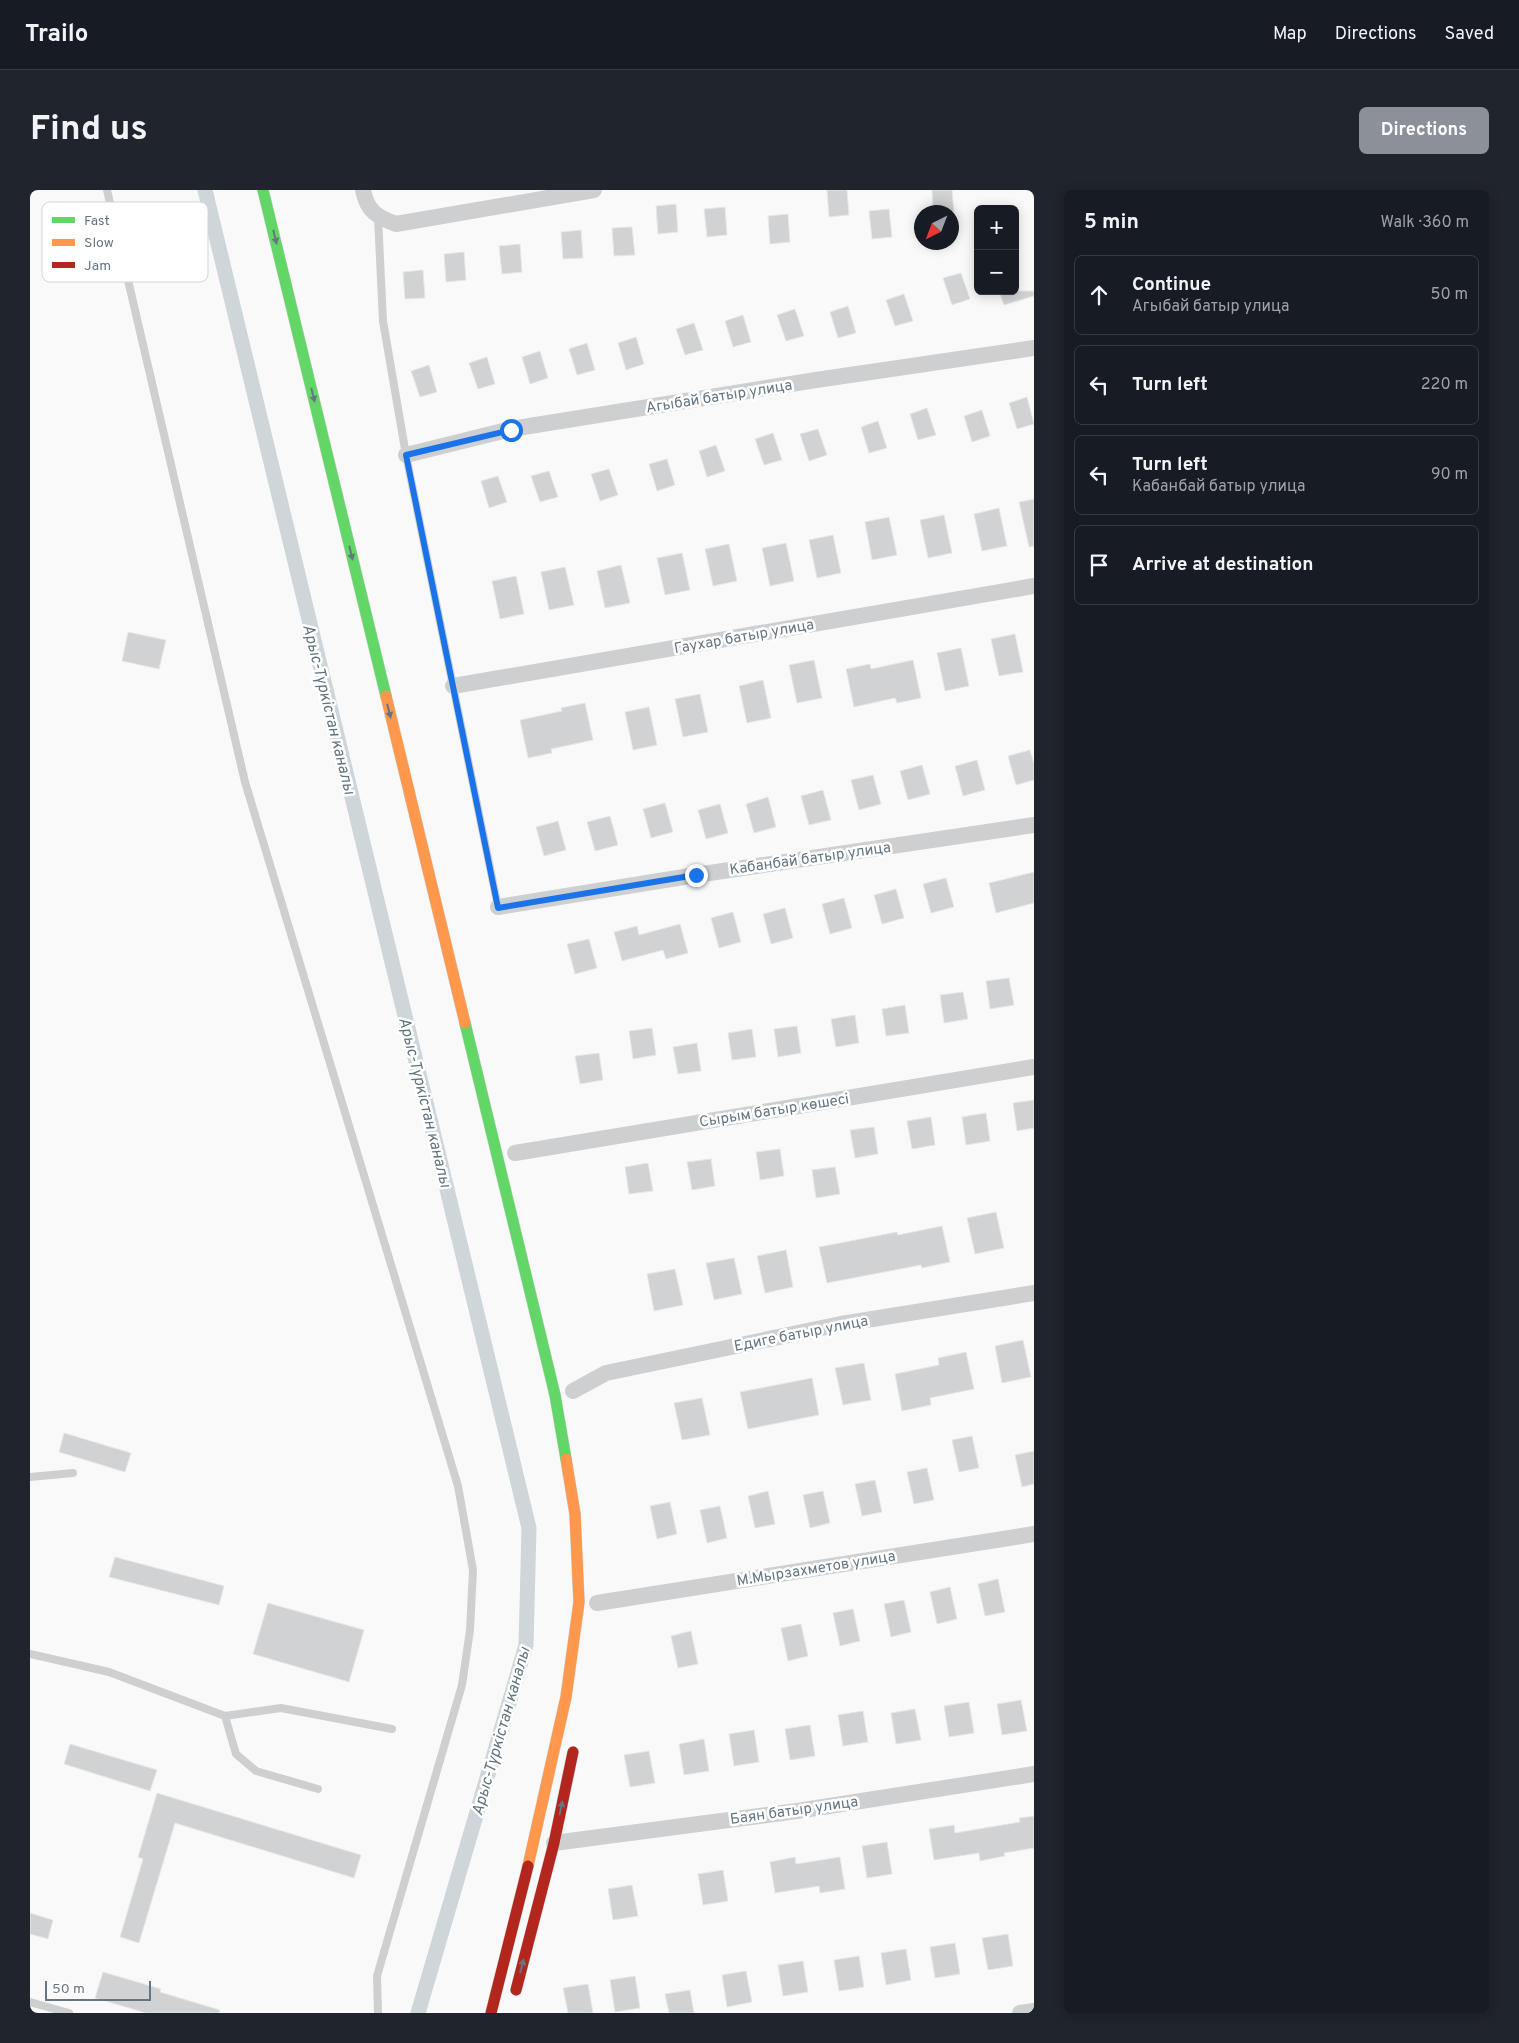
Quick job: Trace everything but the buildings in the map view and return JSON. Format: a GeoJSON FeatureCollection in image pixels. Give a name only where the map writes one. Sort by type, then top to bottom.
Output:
{"type":"FeatureCollection","features":[{"type":"Feature","properties":{"kind":"highway"},"geometry":{"type":"LineString","coordinates":[[263,190],[555,1395],[576,1514],[579,1602],[566,1697],[536,1832],[491,2013]]}},
{"type":"Feature","properties":{"kind":"highway"},"geometry":{"type":"LineString","coordinates":[[512,2004],[554,1843],[576,1739]]}},
{"type":"Feature","properties":{"kind":"street"},"geometry":{"type":"LineString","coordinates":[[363,190],[370,210],[378,217],[396,224],[594,190]]}},
{"type":"Feature","properties":{"kind":"street","name":"Агыбай батыр улица"},"geometry":{"type":"LineString","coordinates":[[406,455],[511,430],[816,380],[1034,348]]}},
{"type":"Feature","properties":{"kind":"street","name":"Гаухар батыр улица"},"geometry":{"type":"LineString","coordinates":[[453,686],[1034,586]]}},
{"type":"Feature","properties":{"kind":"street","name":"Кабанбай батыр улица"},"geometry":{"type":"LineString","coordinates":[[498,908],[696,875],[1034,825]]}},
{"type":"Feature","properties":{"kind":"street","name":"Сырым батыр көшесі"},"geometry":{"type":"LineString","coordinates":[[515,1153],[1034,1067]]}},
{"type":"Feature","properties":{"kind":"street","name":"Едиге батыр улица"},"geometry":{"type":"LineString","coordinates":[[573,1391],[606,1373],[841,1324],[1034,1293]]}},
{"type":"Feature","properties":{"kind":"street","name":"М.Мырзахметов улица"},"geometry":{"type":"LineString","coordinates":[[597,1603],[1034,1534]]}},
{"type":"Feature","properties":{"kind":"street","name":"Баян батыр улица"},"geometry":{"type":"LineString","coordinates":[[554,1843],[796,1811],[1034,1774]]}},
{"type":"Feature","properties":{"kind":"street"},"geometry":{"type":"LineString","coordinates":[[1020,2013],[1034,2011]]}},
{"type":"Feature","properties":{"kind":"lane"},"geometry":{"type":"LineString","coordinates":[[378,217],[383,321],[406,455],[498,908]]}},
{"type":"Feature","properties":{"kind":"lane"},"geometry":{"type":"LineString","coordinates":[[128,282],[245,782],[458,1486],[473,1570],[470,1630],[462,1685],[377,1976],[378,2013]]}},
{"type":"Feature","properties":{"kind":"lane"},"geometry":{"type":"LineString","coordinates":[[30,1477],[72,1474]]}},
{"type":"Feature","properties":{"kind":"lane"},"geometry":{"type":"LineString","coordinates":[[30,1654],[109,1672],[225,1716],[281,1708],[392,1729]]}},
{"type":"Feature","properties":{"kind":"lane"},"geometry":{"type":"LineString","coordinates":[[225,1716],[236,1754],[256,1771],[318,1789]]}},
{"type":"Feature","properties":{"kind":"lane"},"geometry":{"type":"LineString","coordinates":[[30,2002],[69,2013]]}},
{"type":"Feature","properties":{"kind":"waterway","name":"Арыс-Түркістан каналы"},"geometry":{"type":"LineString","coordinates":[[205,190],[208,202]]}},
{"type":"Feature","properties":{"kind":"waterway","name":"Арыс-Түркістан каналы"},"geometry":{"type":"LineString","coordinates":[[208,202],[529,1528],[526,1645],[418,2013]]}},
{"type":"Feature","properties":{"kind":"traffic: fast"},"geometry":{"type":"LineString","coordinates":[[263,190],[386,696]]}},
{"type":"Feature","properties":{"kind":"traffic: fast"},"geometry":{"type":"LineString","coordinates":[[465,1023],[555,1395],[566,1459]]}},
{"type":"Feature","properties":{"kind":"traffic: slow"},"geometry":{"type":"LineString","coordinates":[[386,696],[465,1023]]}},
{"type":"Feature","properties":{"kind":"traffic: slow"},"geometry":{"type":"LineString","coordinates":[[528,1866],[566,1697],[579,1602],[575,1514],[566,1459]]}},
{"type":"Feature","properties":{"kind":"traffic: jam"},"geometry":{"type":"LineString","coordinates":[[516,1990],[554,1843],[573,1752]]}},
{"type":"Feature","properties":{"kind":"traffic: jam"},"geometry":{"type":"LineString","coordinates":[[491,2013],[528,1866]]}},
{"type":"Feature","properties":{"kind":"route"},"geometry":{"type":"LineString","coordinates":[[511,430],[406,455],[498,908],[696,875]]}}]}
